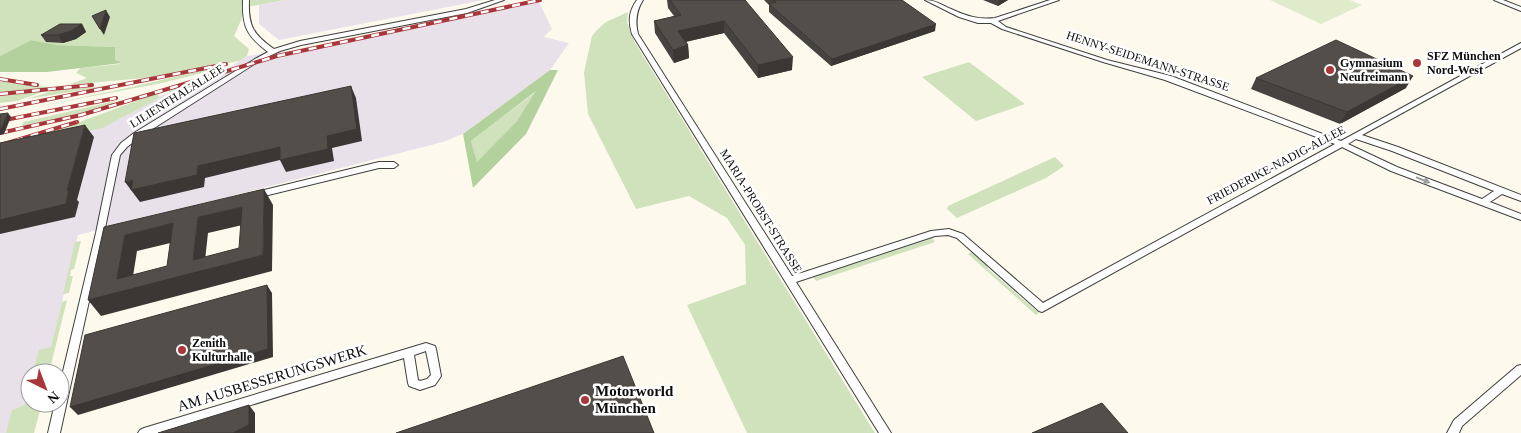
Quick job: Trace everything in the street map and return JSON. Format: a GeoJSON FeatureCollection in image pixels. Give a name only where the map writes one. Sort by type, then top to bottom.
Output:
{"type":"FeatureCollection","features":[{"type":"Feature","properties":{"kind":"street"},"geometry":{"type":"LineString","coordinates":[[246,0],[246,26],[273,52]]}},
{"type":"Feature","properties":{"kind":"street","name":"LILIENTHALALLEE"},"geometry":{"type":"LineString","coordinates":[[54,433],[100,233],[114,159],[120,150],[145,129],[273,52],[300,43],[476,9],[501,0]]}},
{"type":"Feature","properties":{"kind":"street","name":"MARIA-PROBST-STRASSE"},"geometry":{"type":"LineString","coordinates":[[640,0],[635,6],[631,22],[635,34],[885,433]]}},
{"type":"Feature","properties":{"kind":"street"},"geometry":{"type":"LineString","coordinates":[[928,0],[974,20],[993,21],[1056,0]]}},
{"type":"Feature","properties":{"kind":"street"},"geometry":{"type":"LineString","coordinates":[[1497,0],[1521,9]]}},
{"type":"Feature","properties":{"kind":"street","name":"HENNY-SEIDEMANN-STRASSE"},"geometry":{"type":"LineString","coordinates":[[993,21],[1004,28],[1096,59],[1198,88],[1342,144],[1378,162],[1521,217]]}},
{"type":"Feature","properties":{"kind":"street","name":"FRIEDERIKE-NADIG-ALLEE"},"geometry":{"type":"LineString","coordinates":[[790,281],[934,233],[949,232],[960,236],[1042,308],[1184,228],[1342,144],[1521,45]]}},
{"type":"Feature","properties":{"kind":"street"},"geometry":{"type":"LineString","coordinates":[[1356,136],[1387,146],[1521,198]]}},
{"type":"Feature","properties":{"kind":"street"},"geometry":{"type":"LineString","coordinates":[[1378,162],[1370,150],[1376,145],[1387,146]]}},
{"type":"Feature","properties":{"kind":"street"},"geometry":{"type":"LineString","coordinates":[[247,197],[379,165],[394,165]]}},
{"type":"Feature","properties":{"kind":"street"},"geometry":{"type":"LineString","coordinates":[[1482,203],[1501,190]]}},
{"type":"Feature","properties":{"kind":"street"},"geometry":{"type":"LineString","coordinates":[[100,233],[113,229]]}},
{"type":"Feature","properties":{"kind":"street","name":"AM AUSBESSERUNGSWERK"},"geometry":{"type":"LineString","coordinates":[[144,433],[408,352],[426,347],[431,349],[436,376],[432,382],[420,386],[413,383],[408,352]]}},
{"type":"Feature","properties":{"kind":"street"},"geometry":{"type":"LineString","coordinates":[[1453,433],[1458,423],[1521,369]]}},
{"type":"Feature","properties":{"kind":"shaded area"},"geometry":{"type":"Polygon","coordinates":[[[285,0],[484,0],[279,40],[259,24],[259,5],[285,0]]]}},
{"type":"Feature","properties":{"kind":"shaded area"},"geometry":{"type":"Polygon","coordinates":[[[539,2],[552,29],[544,37],[569,43],[550,70],[463,134],[443,142],[78,235],[47,363],[20,363],[20,413],[31,413],[32,433],[0,433],[0,148],[79,125],[216,76],[247,56],[284,51],[272,60],[322,47],[539,2]]]}},
{"type":"Feature","properties":{"kind":"green space"},"geometry":{"type":"Polygon","coordinates":[[[0,0],[285,0],[247,7],[234,36],[249,49],[247,56],[239,61],[155,77],[68,85],[87,78],[76,73],[80,68],[121,64],[115,60],[115,47],[57,45],[31,40],[0,56],[0,0]]]}},
{"type":"Feature","properties":{"kind":"green space"},"geometry":{"type":"Polygon","coordinates":[[[1270,0],[1350,0],[1362,5],[1321,24],[1270,0]]]}},
{"type":"Feature","properties":{"kind":"green space"},"geometry":{"type":"Polygon","coordinates":[[[628,12],[627,22],[634,41],[875,433],[747,433],[687,305],[746,284],[745,245],[727,218],[689,196],[636,209],[588,114],[584,72],[592,36],[606,22],[628,12]]]}},
{"type":"Feature","properties":{"kind":"green space"},"geometry":{"type":"Polygon","coordinates":[[[31,40],[57,45],[115,47],[115,60],[122,63],[47,72],[0,72],[0,56],[31,40]]]}},
{"type":"Feature","properties":{"kind":"green space"},"geometry":{"type":"Polygon","coordinates":[[[969,62],[1025,104],[976,121],[922,77],[969,62]]]}},
{"type":"Feature","properties":{"kind":"green space"},"geometry":{"type":"Polygon","coordinates":[[[218,67],[218,69],[162,83],[24,109],[118,90],[218,67]]]}},
{"type":"Feature","properties":{"kind":"green space"},"geometry":{"type":"Polygon","coordinates":[[[550,70],[558,70],[526,134],[473,188],[463,134],[550,70]],[[536,91],[471,141],[477,162],[517,121],[536,91]]]}},
{"type":"Feature","properties":{"kind":"green space"},"geometry":{"type":"Polygon","coordinates":[[[219,73],[222,73],[176,101],[168,90],[219,73]]]}},
{"type":"Feature","properties":{"kind":"green space"},"geometry":{"type":"Polygon","coordinates":[[[0,81],[48,87],[0,93],[0,81]]]}},
{"type":"Feature","properties":{"kind":"green space"},"geometry":{"type":"Polygon","coordinates":[[[109,86],[27,99],[55,90],[109,86]]]}},
{"type":"Feature","properties":{"kind":"green space"},"geometry":{"type":"Polygon","coordinates":[[[48,90],[17,101],[0,103],[0,96],[48,90]]]}},
{"type":"Feature","properties":{"kind":"green space"},"geometry":{"type":"Polygon","coordinates":[[[538,90],[517,121],[477,163],[471,141],[538,90]]]}},
{"type":"Feature","properties":{"kind":"green space"},"geometry":{"type":"Polygon","coordinates":[[[158,93],[159,97],[154,101],[102,128],[0,150],[0,146],[58,130],[158,93]]]}},
{"type":"Feature","properties":{"kind":"green space"},"geometry":{"type":"Polygon","coordinates":[[[115,101],[110,105],[87,112],[22,126],[23,122],[115,101]]]}},
{"type":"Feature","properties":{"kind":"green space"},"geometry":{"type":"Polygon","coordinates":[[[1055,157],[1064,166],[1046,178],[957,218],[947,209],[948,206],[1055,157]]]}},
{"type":"Feature","properties":{"kind":"green space"},"geometry":{"type":"Polygon","coordinates":[[[932,238],[935,242],[816,281],[813,277],[932,238]]]}},
{"type":"Feature","properties":{"kind":"green space"},"geometry":{"type":"Polygon","coordinates":[[[81,241],[74,269],[71,270],[70,276],[73,276],[69,293],[63,294],[75,242],[81,241]]]}},
{"type":"Feature","properties":{"kind":"green space"},"geometry":{"type":"Polygon","coordinates":[[[973,251],[990,266],[987,268],[1039,313],[1036,315],[968,254],[973,251]]]}},
{"type":"Feature","properties":{"kind":"green space"},"geometry":{"type":"Polygon","coordinates":[[[67,300],[51,363],[36,363],[39,350],[51,347],[62,302],[67,300]]]}},
{"type":"Feature","properties":{"kind":"green space"},"geometry":{"type":"Polygon","coordinates":[[[20,407],[20,413],[39,413],[34,433],[6,433],[12,410],[20,407]]]}},
{"type":"Feature","properties":{"kind":"building"},"geometry":{"type":"Polygon","coordinates":[[[670,0],[745,0],[793,57],[758,65],[724,21],[678,31],[688,45],[673,50],[654,21],[681,15],[670,0]]]}},
{"type":"Feature","properties":{"kind":"building"},"geometry":{"type":"Polygon","coordinates":[[[773,0],[902,0],[936,24],[832,59],[769,4],[776,2],[773,0]]]}},
{"type":"Feature","properties":{"kind":"building"},"geometry":{"type":"Polygon","coordinates":[[[106,10],[100,29],[92,16],[106,10]]]}},
{"type":"Feature","properties":{"kind":"building"},"geometry":{"type":"Polygon","coordinates":[[[60,24],[82,24],[71,31],[58,35],[41,35],[60,24]]]}},
{"type":"Feature","properties":{"kind":"building","name":"Gymnasium Neufreimann"},"geometry":{"type":"Polygon","coordinates":[[[1336,40],[1413,76],[1347,112],[1256,78],[1336,40]]]}},
{"type":"Feature","properties":{"kind":"building"},"geometry":{"type":"Polygon","coordinates":[[[351,86],[357,129],[327,136],[328,149],[280,160],[280,147],[198,166],[197,175],[131,190],[133,180],[125,182],[134,133],[351,86]]]}},
{"type":"Feature","properties":{"kind":"building"},"geometry":{"type":"Polygon","coordinates":[[[8,113],[1,130],[0,130],[0,114],[8,113]]]}},
{"type":"Feature","properties":{"kind":"building"},"geometry":{"type":"Polygon","coordinates":[[[85,125],[67,190],[69,190],[66,204],[0,220],[0,143],[85,125]]]}},
{"type":"Feature","properties":{"kind":"building"},"geometry":{"type":"Polygon","coordinates":[[[264,189],[263,255],[88,300],[104,227],[264,189]],[[242,207],[198,217],[193,260],[239,248],[242,207]],[[173,223],[125,235],[117,279],[167,266],[173,223]]]}},
{"type":"Feature","properties":{"kind":"building","name":"Zenith Kulturhalle"},"geometry":{"type":"Polygon","coordinates":[[[267,285],[268,349],[70,407],[85,335],[267,285]]]}},
{"type":"Feature","properties":{"kind":"building","name":"Motorworld München"},"geometry":{"type":"Polygon","coordinates":[[[623,356],[654,433],[396,433],[623,356]]]}},
{"type":"Feature","properties":{"kind":"building"},"geometry":{"type":"Polygon","coordinates":[[[1102,403],[1128,433],[1032,433],[1102,403]]]}},
{"type":"Feature","properties":{"kind":"building"},"geometry":{"type":"Polygon","coordinates":[[[249,405],[249,425],[233,433],[158,433],[249,405]]]}},
{"type":"Feature","properties":{"kind":"railway"},"geometry":{"type":"LineString","coordinates":[[0,133],[81,115],[277,56],[540,0]]}},
{"type":"Feature","properties":{"kind":"railway"},"geometry":{"type":"LineString","coordinates":[[0,109],[226,64]]}},
{"type":"Feature","properties":{"kind":"railway"},"geometry":{"type":"LineString","coordinates":[[0,79],[37,85]]}},
{"type":"Feature","properties":{"kind":"railway"},"geometry":{"type":"LineString","coordinates":[[0,94],[92,85]]}},
{"type":"Feature","properties":{"kind":"railway"},"geometry":{"type":"LineString","coordinates":[[0,121],[116,98]]}},
{"type":"Feature","properties":{"kind":"railway"},"geometry":{"type":"LineString","coordinates":[[0,145],[77,122]]}},
{"type":"Feature","properties":{"kind":"place","name":"SFZ München Nord-West"},"geometry":{"type":"Point","coordinates":[1417,63]}},
{"type":"Feature","properties":{"kind":"place","name":"Gymnasium Neufreimann"},"geometry":{"type":"Point","coordinates":[1330,70]}},
{"type":"Feature","properties":{"kind":"place","name":"Zenith Kulturhalle"},"geometry":{"type":"Point","coordinates":[182,350]}},
{"type":"Feature","properties":{"kind":"place","name":"Motorworld München"},"geometry":{"type":"Point","coordinates":[585,400]}}]}
